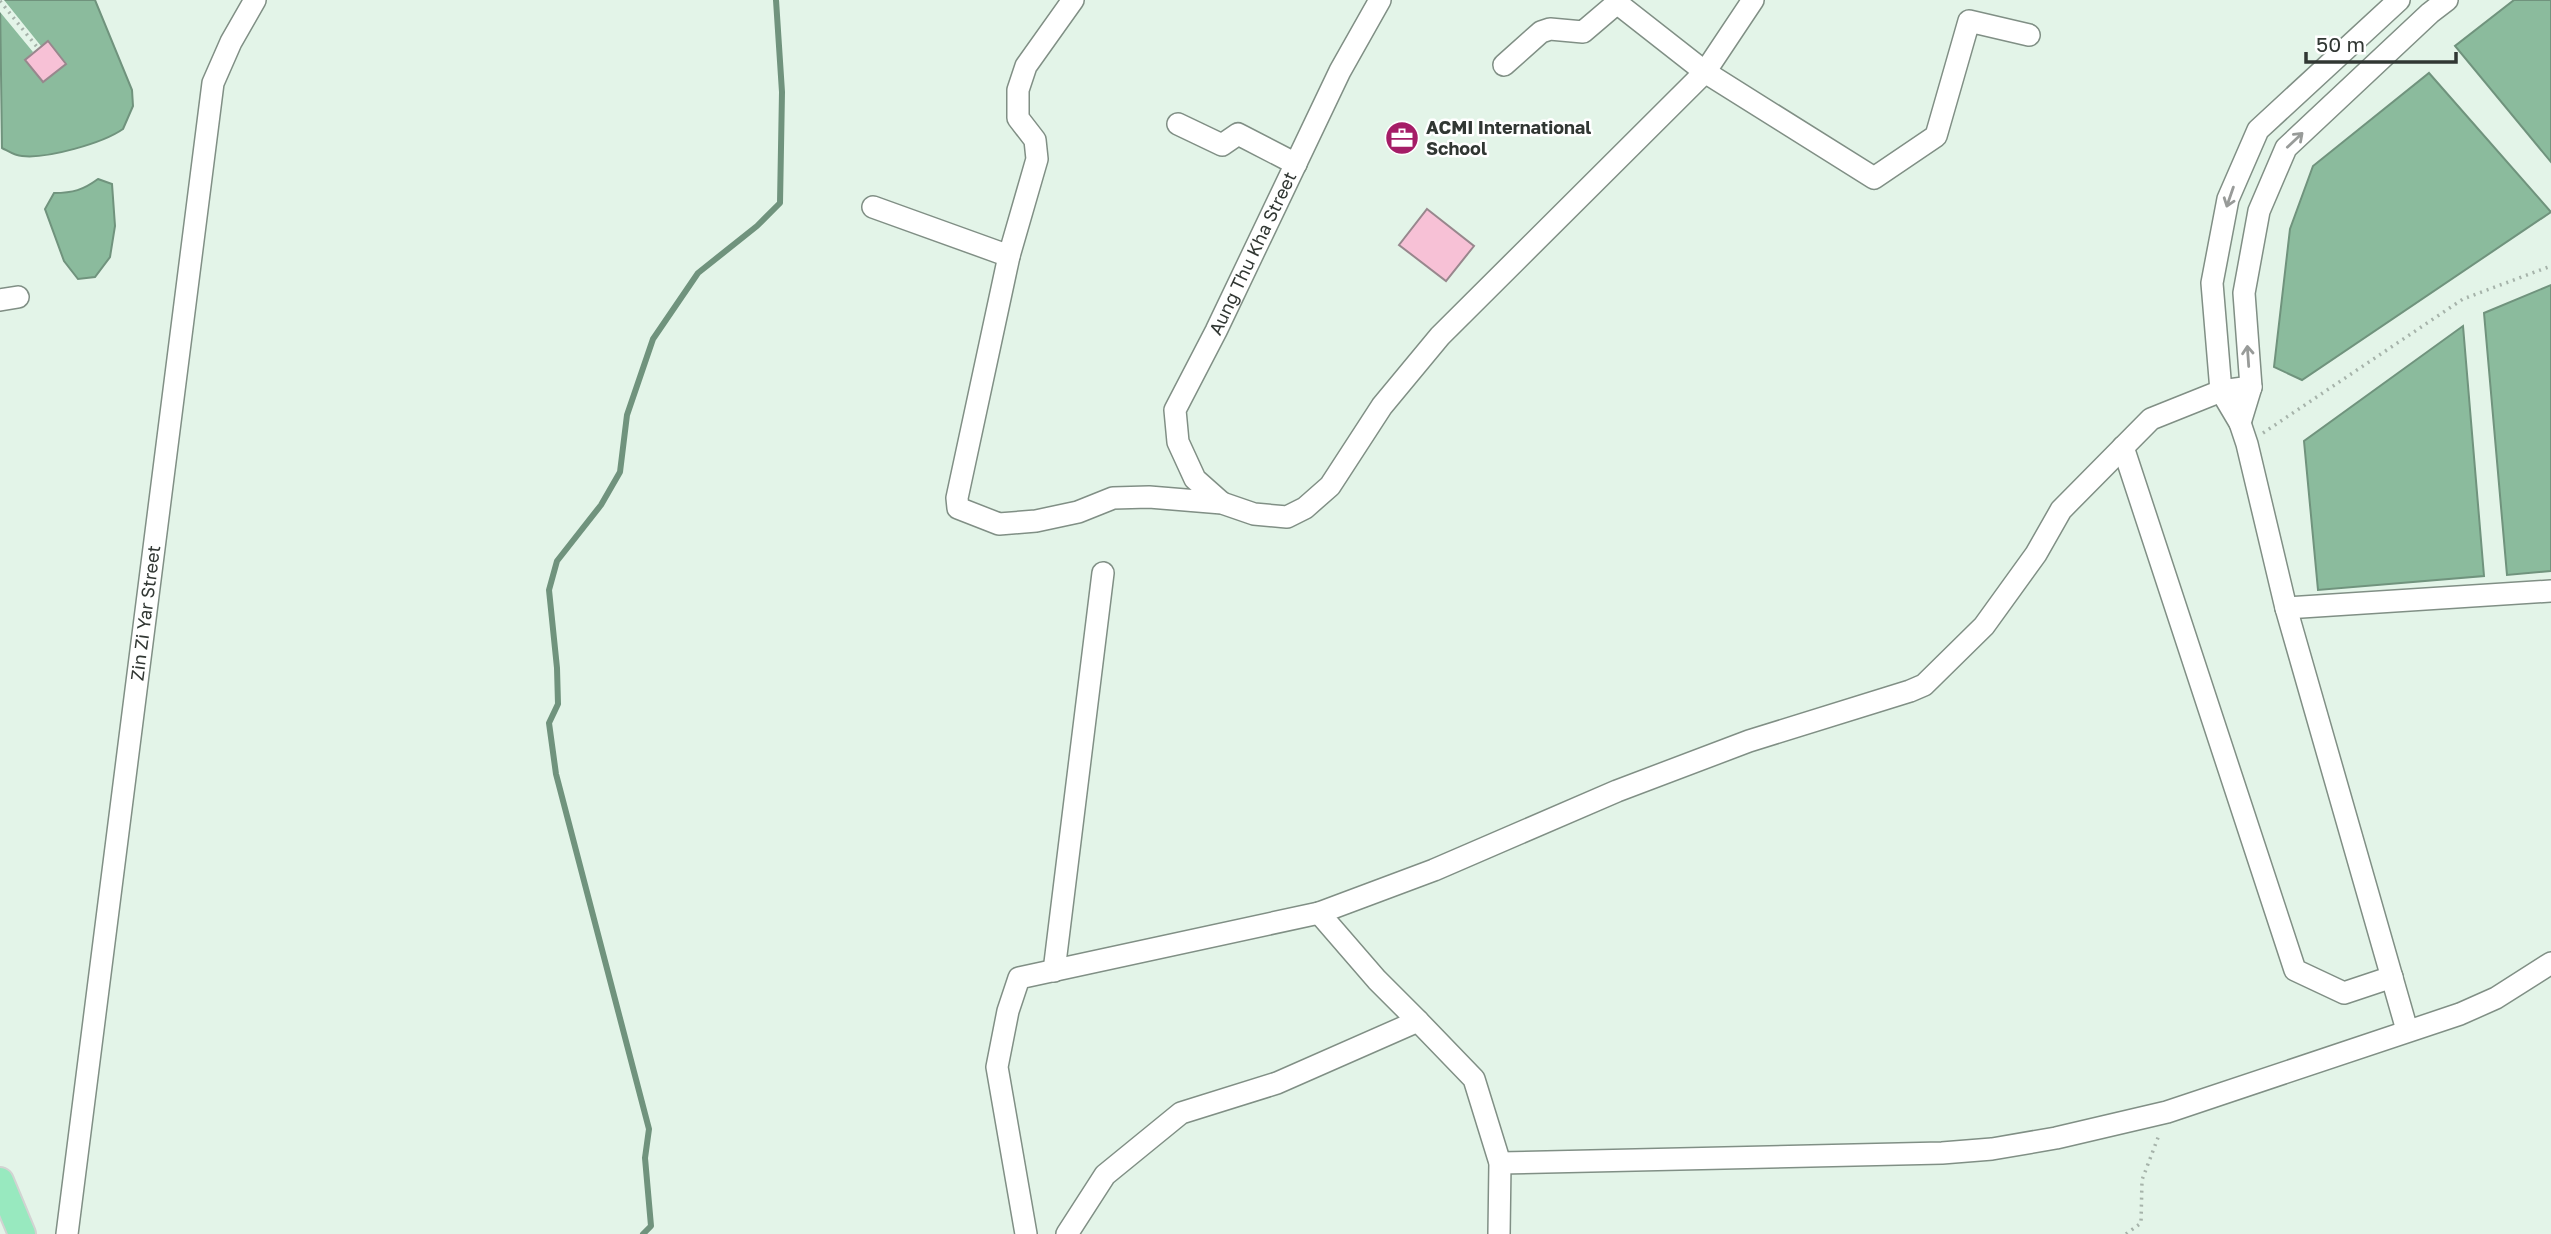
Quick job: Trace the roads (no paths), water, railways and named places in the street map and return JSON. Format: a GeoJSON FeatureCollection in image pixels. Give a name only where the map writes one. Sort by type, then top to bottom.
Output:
{"type":"FeatureCollection","features":[{"type":"Feature","properties":{"kind":"main road"},"geometry":{"type":"LineString","coordinates":[[0,1181],[22,1234]]}},
{"type":"Feature","properties":{"kind":"street","name":"Zin Zi Yar Street"},"geometry":{"type":"LineString","coordinates":[[67,1234],[213,83],[231,42],[255,0]]}},
{"type":"Feature","properties":{"kind":"street"},"geometry":{"type":"LineString","coordinates":[[1073,0],[1026,66],[1018,90],[1018,118],[1035,140],[1037,159],[1009,256],[957,498],[958,508],[999,524],[1036,522],[1078,512],[1113,498],[1149,497],[1222,503],[1254,514],[1287,517],[1305,508],[1330,486],[1382,406],[1440,336],[1705,72],[1753,0]]}},
{"type":"Feature","properties":{"kind":"street"},"geometry":{"type":"LineString","coordinates":[[2399,0],[2258,130],[2228,199],[2212,283],[2221,391],[2240,423],[2247,444],[2286,608],[2407,1030]]}},
{"type":"Feature","properties":{"kind":"street"},"geometry":{"type":"LineString","coordinates":[[2240,423],[2251,387],[2244,293],[2259,211],[2286,148],[2425,6],[2447,0]]}},
{"type":"Feature","properties":{"kind":"street","name":"Aung Thu Kha Street"},"geometry":{"type":"LineString","coordinates":[[1222,503],[1195,479],[1178,442],[1175,410],[1216,331],[1371,3]]}},
{"type":"Feature","properties":{"kind":"street"},"geometry":{"type":"LineString","coordinates":[[1504,65],[1541,32],[1549,29],[1583,32],[1617,3],[1705,72],[1874,178],[1936,136],[1969,20],[2029,35]]}},
{"type":"Feature","properties":{"kind":"street"},"geometry":{"type":"LineString","coordinates":[[1178,124],[1222,145],[1238,134],[1296,164]]}},
{"type":"Feature","properties":{"kind":"street"},"geometry":{"type":"LineString","coordinates":[[873,207],[1009,256]]}},
{"type":"Feature","properties":{"kind":"street"},"geometry":{"type":"LineString","coordinates":[[1026,1234],[997,1067],[1007,1011],[1019,978],[1320,913],[1434,870],[1617,791],[1749,741],[1924,685],[1984,626],[2036,554],[2061,510],[2151,418],[2221,391],[2251,387]]}},
{"type":"Feature","properties":{"kind":"street"},"geometry":{"type":"LineString","coordinates":[[2123,447],[2295,970],[2344,993],[2392,977]]}},
{"type":"Feature","properties":{"kind":"street"},"geometry":{"type":"LineString","coordinates":[[1054,971],[1103,573]]}},
{"type":"Feature","properties":{"kind":"street"},"geometry":{"type":"LineString","coordinates":[[2286,608],[2551,591]]}},
{"type":"Feature","properties":{"kind":"street"},"geometry":{"type":"LineString","coordinates":[[1320,913],[1377,980],[1474,1079],[1500,1163],[1499,1234]]}},
{"type":"Feature","properties":{"kind":"street"},"geometry":{"type":"LineString","coordinates":[[1500,1163],[1942,1153],[1992,1149],[2056,1138],[2167,1112],[2460,1014],[2496,998],[2551,963]]}},
{"type":"Feature","properties":{"kind":"street"},"geometry":{"type":"LineString","coordinates":[[1067,1234],[1105,1175],[1181,1113],[1277,1083],[1418,1021]]}},
{"type":"Feature","properties":{"kind":"waterway"},"geometry":{"type":"LineString","coordinates":[[643,1234],[651,1226],[645,1158],[649,1129],[556,774],[549,723],[558,704],[549,590],[557,561],[601,505],[620,472],[627,415],[653,339],[698,273],[757,226],[780,203],[782,92],[776,0]]}},
{"type":"Feature","properties":{"kind":"place","name":"ACMI International School"},"geometry":{"type":"Point","coordinates":[1402,138]}}]}
